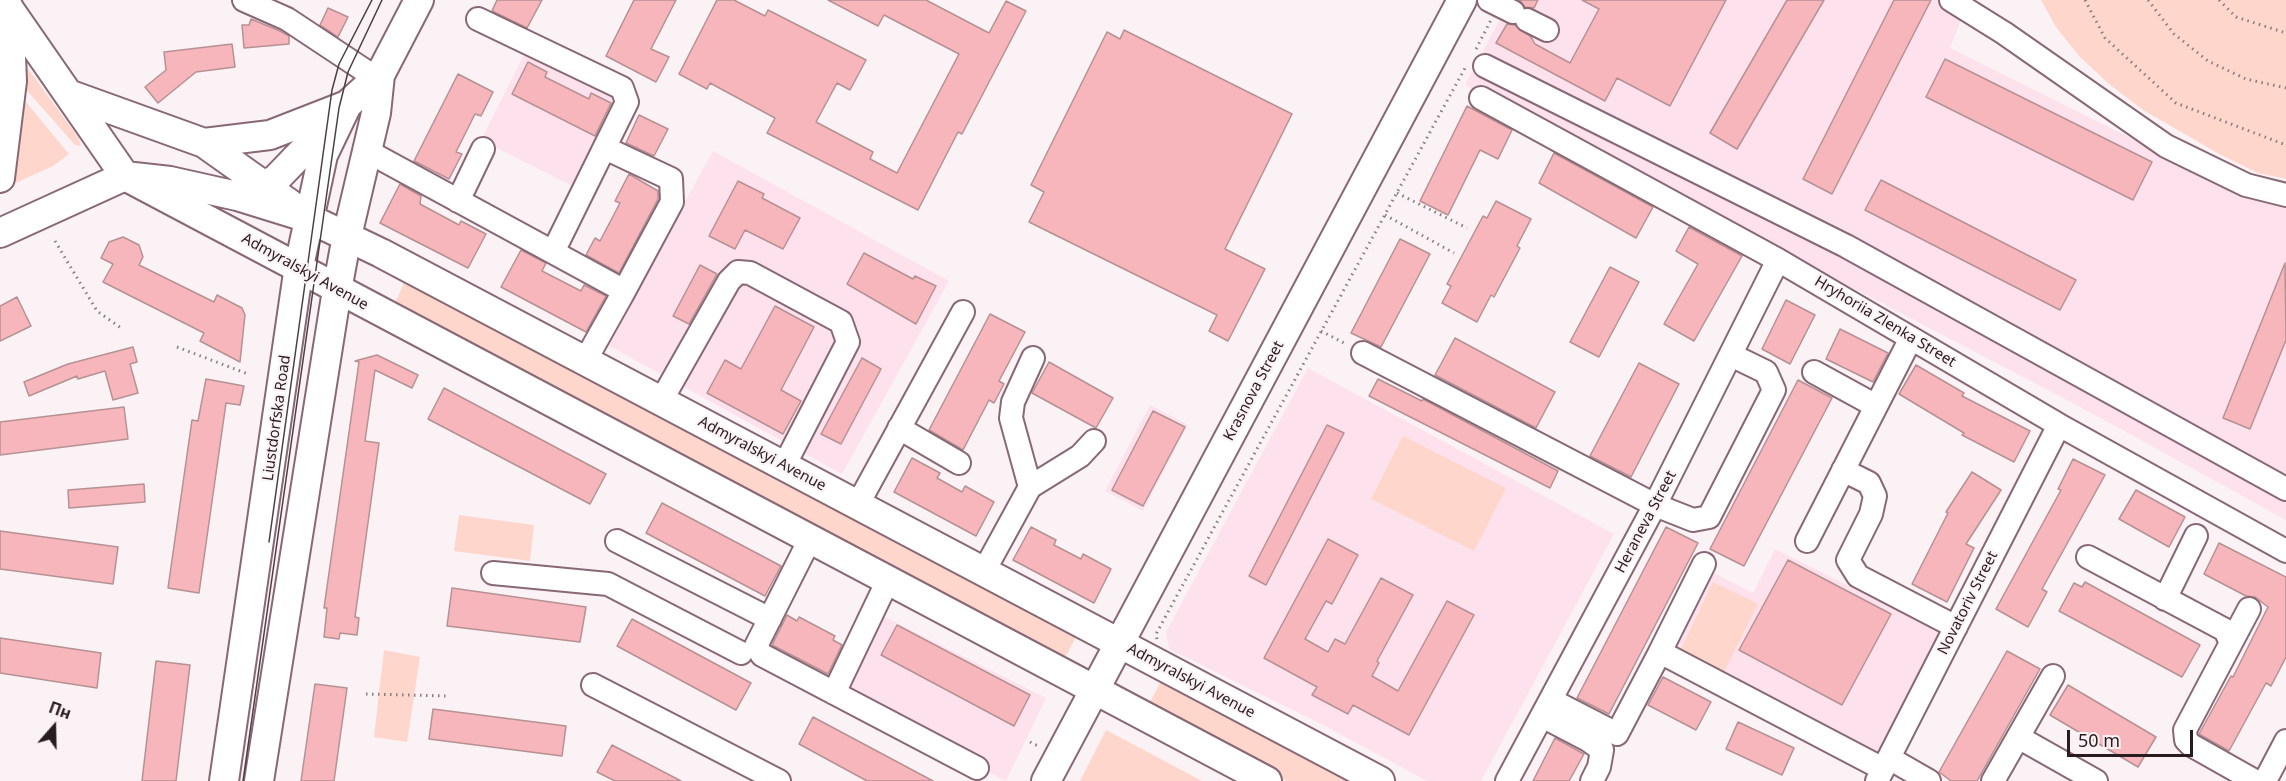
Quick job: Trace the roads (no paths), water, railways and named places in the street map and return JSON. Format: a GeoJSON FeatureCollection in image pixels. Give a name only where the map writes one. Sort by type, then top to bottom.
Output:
{"type":"FeatureCollection","features":[{"type":"Feature","properties":{"kind":"main road","name":"Liustdorfska Road"},"geometry":{"type":"LineString","coordinates":[[224,781],[303,245],[323,155],[348,105],[378,77],[419,0]]}},
{"type":"Feature","properties":{"kind":"main road","name":"Krasnova Street"},"geometry":{"type":"LineString","coordinates":[[1046,781],[1462,0]]}},
{"type":"Feature","properties":{"kind":"main road"},"geometry":{"type":"LineString","coordinates":[[0,233],[125,176],[6,4]]}},
{"type":"Feature","properties":{"kind":"main road"},"geometry":{"type":"LineString","coordinates":[[0,178],[12,81],[6,4]]}},
{"type":"Feature","properties":{"kind":"main road","name":"Liustdorfska Road"},"geometry":{"type":"LineString","coordinates":[[259,781],[337,290],[376,113],[378,77]]}},
{"type":"Feature","properties":{"kind":"main road"},"geometry":{"type":"LineString","coordinates":[[71,95],[204,143],[265,186],[303,245],[320,248],[346,242]]}},
{"type":"Feature","properties":{"kind":"main road"},"geometry":{"type":"LineString","coordinates":[[204,143],[270,135],[348,105]]}},
{"type":"Feature","properties":{"kind":"main road"},"geometry":{"type":"LineString","coordinates":[[237,196],[254,193],[276,179],[348,105]]}},
{"type":"Feature","properties":{"kind":"main road","name":"Admyralskyi Avenue"},"geometry":{"type":"LineString","coordinates":[[125,176],[171,199],[303,245],[346,242],[381,253],[1380,781]]}},
{"type":"Feature","properties":{"kind":"main road","name":"Admyralskyi Avenue"},"geometry":{"type":"LineString","coordinates":[[125,176],[170,181],[237,196],[303,245],[337,290],[1267,781]]}},
{"type":"Feature","properties":{"kind":"street"},"geometry":{"type":"LineString","coordinates":[[244,0],[287,19],[378,77]]}},
{"type":"Feature","properties":{"kind":"street"},"geometry":{"type":"LineString","coordinates":[[1951,0],[2004,33],[2166,146],[2246,185],[2286,195]]}},
{"type":"Feature","properties":{"kind":"street"},"geometry":{"type":"LineString","coordinates":[[478,19],[622,88],[627,102],[553,252]]}},
{"type":"Feature","properties":{"kind":"street"},"geometry":{"type":"LineString","coordinates":[[1475,62],[1846,246],[2286,489]]}},
{"type":"Feature","properties":{"kind":"street","name":"Hryhoriia Zlenka Street"},"geometry":{"type":"LineString","coordinates":[[1481,98],[1778,260],[2059,425],[2286,551]]}},
{"type":"Feature","properties":{"kind":"street"},"geometry":{"type":"LineString","coordinates":[[585,361],[672,202],[671,179],[605,148]]}},
{"type":"Feature","properties":{"kind":"street"},"geometry":{"type":"LineString","coordinates":[[458,201],[483,149]]}},
{"type":"Feature","properties":{"kind":"street"},"geometry":{"type":"LineString","coordinates":[[367,151],[617,287],[622,295]]}},
{"type":"Feature","properties":{"kind":"street","name":"Heraneva Street"},"geometry":{"type":"LineString","coordinates":[[1507,781],[1655,505],[1778,260]]}},
{"type":"Feature","properties":{"kind":"street"},"geometry":{"type":"LineString","coordinates":[[661,401],[729,281],[738,272],[750,273],[841,322],[848,342],[784,466]]}},
{"type":"Feature","properties":{"kind":"street"},"geometry":{"type":"LineString","coordinates":[[858,504],[963,312]]}},
{"type":"Feature","properties":{"kind":"street"},"geometry":{"type":"LineString","coordinates":[[1807,542],[1911,338]]}},
{"type":"Feature","properties":{"kind":"street"},"geometry":{"type":"LineString","coordinates":[[1364,353],[1655,505],[1692,520],[1709,517],[1774,390],[1766,372],[1731,355]]}},
{"type":"Feature","properties":{"kind":"street"},"geometry":{"type":"LineString","coordinates":[[1030,487],[1011,418],[1013,402],[1033,358]]}},
{"type":"Feature","properties":{"kind":"street"},"geometry":{"type":"LineString","coordinates":[[1814,372],[1876,406]]}},
{"type":"Feature","properties":{"kind":"street","name":"Novatoriv Street"},"geometry":{"type":"LineString","coordinates":[[1883,769],[2059,425]]}},
{"type":"Feature","properties":{"kind":"street"},"geometry":{"type":"LineString","coordinates":[[899,428],[959,463]]}},
{"type":"Feature","properties":{"kind":"street"},"geometry":{"type":"LineString","coordinates":[[984,571],[1030,487],[1080,456],[1094,441]]}},
{"type":"Feature","properties":{"kind":"street"},"geometry":{"type":"LineString","coordinates":[[1843,470],[1869,483],[1875,496],[1871,514],[1848,560],[1858,576],[1956,627]]}},
{"type":"Feature","properties":{"kind":"street"},"geometry":{"type":"LineString","coordinates":[[2165,599],[2196,536]]}},
{"type":"Feature","properties":{"kind":"street"},"geometry":{"type":"LineString","coordinates":[[810,539],[756,646],[762,655],[977,768]]}},
{"type":"Feature","properties":{"kind":"street"},"geometry":{"type":"LineString","coordinates":[[617,541],[770,619]]}},
{"type":"Feature","properties":{"kind":"street"},"geometry":{"type":"LineString","coordinates":[[2088,557],[2225,630],[2231,643]]}},
{"type":"Feature","properties":{"kind":"street"},"geometry":{"type":"LineString","coordinates":[[1547,708],[1617,734],[1704,564]]}},
{"type":"Feature","properties":{"kind":"street"},"geometry":{"type":"LineString","coordinates":[[493,573],[608,584],[741,653]]}},
{"type":"Feature","properties":{"kind":"street"},"geometry":{"type":"LineString","coordinates":[[834,693],[888,580]]}},
{"type":"Feature","properties":{"kind":"street"},"geometry":{"type":"LineString","coordinates":[[2249,609],[2185,730],[2186,740],[2191,745],[2254,781]]}},
{"type":"Feature","properties":{"kind":"street"},"geometry":{"type":"LineString","coordinates":[[1660,652],[1883,769],[1929,781]]}},
{"type":"Feature","properties":{"kind":"street"},"geometry":{"type":"LineString","coordinates":[[1993,781],[2053,676]]}},
{"type":"Feature","properties":{"kind":"street"},"geometry":{"type":"LineString","coordinates":[[593,685],[779,781]]}},
{"type":"Feature","properties":{"kind":"street"},"geometry":{"type":"LineString","coordinates":[[1547,708],[1602,750],[1599,767],[1592,781]]}},
{"type":"Feature","properties":{"kind":"street"},"geometry":{"type":"LineString","coordinates":[[2018,737],[2096,781]]}},
{"type":"Feature","properties":{"kind":"street"},"geometry":{"type":"LineString","coordinates":[[2265,781],[2286,741]]}},
{"type":"Feature","properties":{"kind":"tram line"},"geometry":{"type":"LineString","coordinates":[[269,542],[332,90],[339,64],[372,0]]}},
{"type":"Feature","properties":{"kind":"tram line"},"geometry":{"type":"LineString","coordinates":[[243,781],[339,108],[348,72],[382,0]]}}]}
